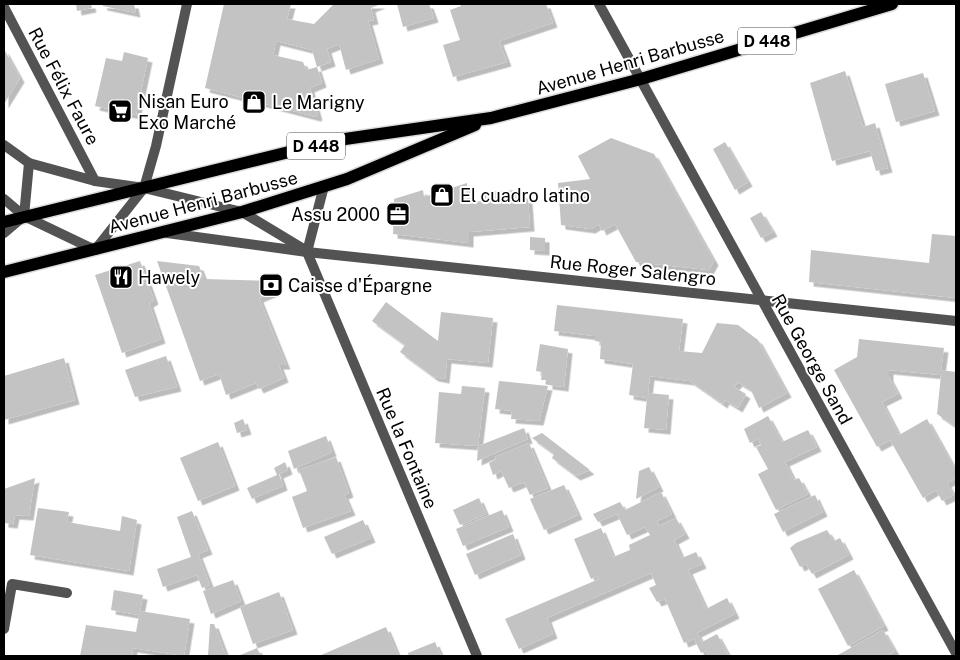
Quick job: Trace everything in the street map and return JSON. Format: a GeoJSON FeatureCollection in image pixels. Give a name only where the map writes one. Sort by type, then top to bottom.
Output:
{"type":"FeatureCollection","features":[{"type":"Feature","properties":{"kind":"main road","name":"Avenue Henri Barbusse"},"geometry":{"type":"LineString","coordinates":[[4,222],[338,140],[491,118],[641,79],[892,4]]}},
{"type":"Feature","properties":{"kind":"main road","name":"Avenue Henri Barbusse"},"geometry":{"type":"LineString","coordinates":[[4,272],[242,212],[324,186],[491,118]]}},
{"type":"Feature","properties":{"kind":"street"},"geometry":{"type":"LineString","coordinates":[[4,199],[24,216],[95,250],[144,188],[156,146],[187,4]]}},
{"type":"Feature","properties":{"kind":"street","name":"Rue George Sand"},"geometry":{"type":"LineString","coordinates":[[599,4],[956,653]]}},
{"type":"Feature","properties":{"kind":"street","name":"Rue Félix Faure"},"geometry":{"type":"LineString","coordinates":[[4,7],[95,181]]}},
{"type":"Feature","properties":{"kind":"street"},"geometry":{"type":"LineString","coordinates":[[4,144],[29,164],[24,216],[4,233]]}},
{"type":"Feature","properties":{"kind":"street","name":"Rue Roger Salengro"},"geometry":{"type":"LineString","coordinates":[[29,164],[95,181],[144,188],[242,212],[307,252]]}},
{"type":"Feature","properties":{"kind":"street"},"geometry":{"type":"LineString","coordinates":[[307,252],[324,186]]}},
{"type":"Feature","properties":{"kind":"street","name":"Rue Roger Salengro"},"geometry":{"type":"LineString","coordinates":[[166,232],[307,252],[761,299],[956,322]]}},
{"type":"Feature","properties":{"kind":"street","name":"Rue la Fontaine"},"geometry":{"type":"LineString","coordinates":[[307,252],[477,656]]}},
{"type":"Feature","properties":{"kind":"street"},"geometry":{"type":"LineString","coordinates":[[4,629],[12,584],[67,593]]}},
{"type":"Feature","properties":{"kind":"building"},"geometry":{"type":"Polygon","coordinates":[[[76,4],[91,4],[92,8],[77,11],[76,4]]]}},
{"type":"Feature","properties":{"kind":"building"},"geometry":{"type":"Polygon","coordinates":[[[102,4],[134,4],[136,13],[103,6],[102,4]]]}},
{"type":"Feature","properties":{"kind":"building"},"geometry":{"type":"Polygon","coordinates":[[[224,4],[291,4],[287,19],[314,24],[334,4],[381,4],[371,8],[374,20],[368,21],[379,59],[346,70],[339,44],[327,49],[331,62],[317,67],[322,83],[310,88],[318,116],[316,117],[205,88],[224,4]],[[276,41],[273,55],[303,62],[306,70],[317,67],[312,50],[276,41]]]}},
{"type":"Feature","properties":{"kind":"building"},"geometry":{"type":"Polygon","coordinates":[[[397,4],[429,4],[434,18],[403,27],[397,4]]]}},
{"type":"Feature","properties":{"kind":"building"},"geometry":{"type":"Polygon","coordinates":[[[460,4],[546,4],[553,23],[499,41],[507,62],[453,77],[443,45],[460,40],[450,10],[461,6],[460,4]]]}},
{"type":"Feature","properties":{"kind":"building"},"geometry":{"type":"Polygon","coordinates":[[[4,49],[20,78],[4,104],[4,49]]]}},
{"type":"Feature","properties":{"kind":"building"},"geometry":{"type":"Polygon","coordinates":[[[124,52],[148,58],[136,115],[95,106],[106,58],[122,61],[124,52]]]}},
{"type":"Feature","properties":{"kind":"building"},"geometry":{"type":"Polygon","coordinates":[[[845,71],[863,127],[875,123],[888,168],[876,171],[870,151],[832,161],[810,83],[845,71]]]}},
{"type":"Feature","properties":{"kind":"building"},"geometry":{"type":"Polygon","coordinates":[[[923,73],[935,111],[896,122],[885,84],[923,73]]]}},
{"type":"Feature","properties":{"kind":"building"},"geometry":{"type":"Polygon","coordinates":[[[611,138],[654,154],[714,261],[709,270],[636,262],[615,224],[602,231],[599,224],[591,229],[561,225],[558,183],[590,179],[578,156],[611,138]]]}},
{"type":"Feature","properties":{"kind":"building"},"geometry":{"type":"Polygon","coordinates":[[[725,142],[748,182],[735,190],[713,149],[725,142]]]}},
{"type":"Feature","properties":{"kind":"building"},"geometry":{"type":"Polygon","coordinates":[[[467,183],[467,202],[483,201],[482,192],[518,190],[519,199],[528,198],[530,227],[469,232],[469,243],[393,234],[394,199],[423,190],[424,197],[467,183]]]}},
{"type":"Feature","properties":{"kind":"building"},"geometry":{"type":"Polygon","coordinates":[[[761,212],[773,232],[761,238],[750,218],[761,212]]]}},
{"type":"Feature","properties":{"kind":"building"},"geometry":{"type":"Polygon","coordinates":[[[932,234],[956,236],[956,298],[809,282],[811,250],[929,263],[932,234]]]}},
{"type":"Feature","properties":{"kind":"building"},"geometry":{"type":"Polygon","coordinates":[[[530,237],[545,238],[545,251],[530,250],[530,237]]]}},
{"type":"Feature","properties":{"kind":"building"},"geometry":{"type":"Polygon","coordinates":[[[140,261],[154,300],[149,303],[161,339],[122,353],[95,275],[140,261]]]}},
{"type":"Feature","properties":{"kind":"building"},"geometry":{"type":"Polygon","coordinates":[[[157,261],[199,266],[204,279],[272,281],[276,291],[259,298],[286,365],[279,365],[284,378],[259,389],[256,383],[226,395],[219,374],[200,381],[157,261]]]}},
{"type":"Feature","properties":{"kind":"building"},"geometry":{"type":"Polygon","coordinates":[[[386,302],[438,341],[441,312],[493,318],[488,363],[447,359],[445,379],[434,377],[400,352],[405,345],[372,321],[386,302]]]}},
{"type":"Feature","properties":{"kind":"building"},"geometry":{"type":"Polygon","coordinates":[[[557,305],[683,319],[679,351],[702,353],[717,323],[738,325],[758,340],[787,393],[759,408],[751,390],[738,382],[734,387],[746,394],[738,408],[725,400],[723,404],[690,381],[650,376],[648,393],[669,395],[666,430],[644,428],[647,398],[629,395],[633,364],[600,359],[601,342],[595,341],[595,336],[554,331],[557,305]]]}},
{"type":"Feature","properties":{"kind":"building"},"geometry":{"type":"Polygon","coordinates":[[[859,339],[944,348],[941,370],[956,372],[956,427],[937,414],[941,375],[889,370],[889,377],[898,394],[882,402],[899,435],[927,419],[956,471],[956,478],[947,483],[954,495],[942,501],[936,490],[923,498],[890,440],[877,447],[834,370],[857,357],[859,339]]]}},
{"type":"Feature","properties":{"kind":"building"},"geometry":{"type":"Polygon","coordinates":[[[540,344],[568,349],[564,387],[548,385],[548,380],[541,380],[542,372],[536,371],[540,344]]]}},
{"type":"Feature","properties":{"kind":"building"},"geometry":{"type":"Polygon","coordinates":[[[166,356],[177,387],[135,397],[125,370],[166,356]]]}},
{"type":"Feature","properties":{"kind":"building"},"geometry":{"type":"Polygon","coordinates":[[[64,358],[75,400],[4,420],[4,376],[64,358]]]}},
{"type":"Feature","properties":{"kind":"building"},"geometry":{"type":"Polygon","coordinates":[[[499,381],[548,386],[539,421],[511,419],[512,411],[495,409],[499,381]]]}},
{"type":"Feature","properties":{"kind":"building"},"geometry":{"type":"Polygon","coordinates":[[[462,386],[485,388],[478,446],[435,443],[439,392],[461,394],[462,386]]]}},
{"type":"Feature","properties":{"kind":"building"},"geometry":{"type":"Polygon","coordinates":[[[768,416],[782,442],[808,430],[817,447],[785,462],[794,480],[799,478],[808,494],[776,510],[758,474],[768,469],[756,447],[761,445],[758,439],[750,443],[744,429],[768,416]]]}},
{"type":"Feature","properties":{"kind":"building"},"geometry":{"type":"Polygon","coordinates":[[[243,419],[247,430],[237,433],[234,423],[243,419]]]}},
{"type":"Feature","properties":{"kind":"building"},"geometry":{"type":"Polygon","coordinates":[[[524,428],[528,439],[477,461],[478,446],[524,428]]]}},
{"type":"Feature","properties":{"kind":"building"},"geometry":{"type":"Polygon","coordinates":[[[542,433],[590,470],[576,476],[552,458],[554,454],[532,438],[542,433]]]}},
{"type":"Feature","properties":{"kind":"building"},"geometry":{"type":"Polygon","coordinates":[[[326,436],[332,452],[294,469],[288,451],[326,436]]]}},
{"type":"Feature","properties":{"kind":"building"},"geometry":{"type":"Polygon","coordinates":[[[218,442],[235,486],[198,501],[180,458],[218,442]]]}},
{"type":"Feature","properties":{"kind":"building"},"geometry":{"type":"Polygon","coordinates":[[[529,443],[548,488],[530,495],[524,482],[509,488],[501,471],[493,475],[489,463],[496,459],[495,457],[529,443]]]}},
{"type":"Feature","properties":{"kind":"building"},"geometry":{"type":"Polygon","coordinates":[[[336,457],[349,493],[344,495],[351,511],[303,528],[292,497],[307,491],[299,470],[336,457]]]}},
{"type":"Feature","properties":{"kind":"building"},"geometry":{"type":"Polygon","coordinates":[[[285,462],[288,470],[279,474],[283,486],[252,499],[247,488],[277,475],[274,468],[285,462]]]}},
{"type":"Feature","properties":{"kind":"building"},"geometry":{"type":"Polygon","coordinates":[[[649,467],[659,487],[636,499],[639,471],[649,467]]]}},
{"type":"Feature","properties":{"kind":"building"},"geometry":{"type":"Polygon","coordinates":[[[35,478],[29,516],[15,515],[13,524],[4,523],[4,489],[35,478]]]}},
{"type":"Feature","properties":{"kind":"building"},"geometry":{"type":"Polygon","coordinates":[[[564,485],[578,515],[544,530],[530,499],[564,485]]]}},
{"type":"Feature","properties":{"kind":"building"},"geometry":{"type":"Polygon","coordinates":[[[661,492],[672,514],[657,521],[659,526],[676,518],[685,534],[674,540],[682,558],[696,552],[702,564],[688,570],[706,609],[727,598],[735,614],[697,633],[702,642],[717,634],[729,656],[709,656],[706,651],[701,653],[694,639],[684,643],[665,599],[657,602],[649,588],[656,585],[651,573],[547,618],[553,634],[519,649],[505,619],[599,579],[597,576],[591,579],[574,539],[601,528],[613,557],[630,550],[629,545],[650,535],[645,527],[627,535],[617,514],[598,522],[593,514],[620,502],[625,510],[661,492]]]}},
{"type":"Feature","properties":{"kind":"building"},"geometry":{"type":"Polygon","coordinates":[[[815,495],[823,512],[783,532],[774,514],[815,495]]]}},
{"type":"Feature","properties":{"kind":"building"},"geometry":{"type":"Polygon","coordinates":[[[479,498],[486,514],[460,525],[453,510],[479,498]]]}},
{"type":"Feature","properties":{"kind":"building"},"geometry":{"type":"Polygon","coordinates":[[[38,508],[69,512],[67,522],[120,531],[122,516],[137,520],[129,571],[30,555],[38,508]]]}},
{"type":"Feature","properties":{"kind":"building"},"geometry":{"type":"Polygon","coordinates":[[[502,510],[509,527],[463,546],[456,529],[502,510]]]}},
{"type":"Feature","properties":{"kind":"building"},"geometry":{"type":"Polygon","coordinates":[[[192,511],[208,550],[198,554],[210,585],[202,588],[197,575],[163,587],[157,569],[191,557],[177,517],[192,511]]]}},
{"type":"Feature","properties":{"kind":"building"},"geometry":{"type":"Polygon","coordinates":[[[363,520],[371,538],[332,554],[324,537],[363,520]]]}},
{"type":"Feature","properties":{"kind":"building"},"geometry":{"type":"Polygon","coordinates":[[[827,530],[834,541],[840,538],[849,555],[812,574],[806,564],[800,567],[790,548],[796,543],[827,530]]]}},
{"type":"Feature","properties":{"kind":"building"},"geometry":{"type":"Polygon","coordinates":[[[513,534],[521,555],[475,575],[466,554],[513,534]]]}},
{"type":"Feature","properties":{"kind":"building"},"geometry":{"type":"Polygon","coordinates":[[[854,570],[884,626],[848,646],[818,589],[854,570]]]}},
{"type":"Feature","properties":{"kind":"building"},"geometry":{"type":"Polygon","coordinates":[[[233,580],[241,601],[211,614],[203,591],[233,580]]]}},
{"type":"Feature","properties":{"kind":"building"},"geometry":{"type":"Polygon","coordinates":[[[114,590],[143,595],[140,611],[190,619],[184,656],[133,648],[132,656],[80,656],[86,625],[136,632],[139,615],[111,610],[114,590]]]}},
{"type":"Feature","properties":{"kind":"building"},"geometry":{"type":"Polygon","coordinates":[[[279,592],[293,630],[253,644],[240,607],[279,592]]]}},
{"type":"Feature","properties":{"kind":"building"},"geometry":{"type":"Polygon","coordinates":[[[210,624],[214,624],[226,656],[208,656],[210,624]]]}},
{"type":"Feature","properties":{"kind":"building"},"geometry":{"type":"Polygon","coordinates":[[[386,627],[398,656],[319,656],[386,627]]]}},
{"type":"Feature","properties":{"kind":"building"},"geometry":{"type":"Polygon","coordinates":[[[883,630],[895,651],[886,656],[836,656],[883,630]]]}},
{"type":"Feature","properties":{"kind":"building"},"geometry":{"type":"Polygon","coordinates":[[[435,642],[441,656],[409,656],[408,653],[435,642]]]}},
{"type":"Feature","properties":{"kind":"building"},"geometry":{"type":"Polygon","coordinates":[[[257,648],[261,656],[238,656],[257,648]]]}},
{"type":"Feature","properties":{"kind":"place","name":"Le Marigny"},"geometry":{"type":"Point","coordinates":[254,102]}},
{"type":"Feature","properties":{"kind":"place","name":"Nisan Euro Exo Marché"},"geometry":{"type":"Point","coordinates":[120,111]}},
{"type":"Feature","properties":{"kind":"place","name":"El cuadro latino"},"geometry":{"type":"Point","coordinates":[442,195]}},
{"type":"Feature","properties":{"kind":"place","name":"Assu 2000"},"geometry":{"type":"Point","coordinates":[398,214]}},
{"type":"Feature","properties":{"kind":"place","name":"Hawely"},"geometry":{"type":"Point","coordinates":[121,277]}},
{"type":"Feature","properties":{"kind":"place","name":"Caisse d'Épargne"},"geometry":{"type":"Point","coordinates":[271,285]}}]}
